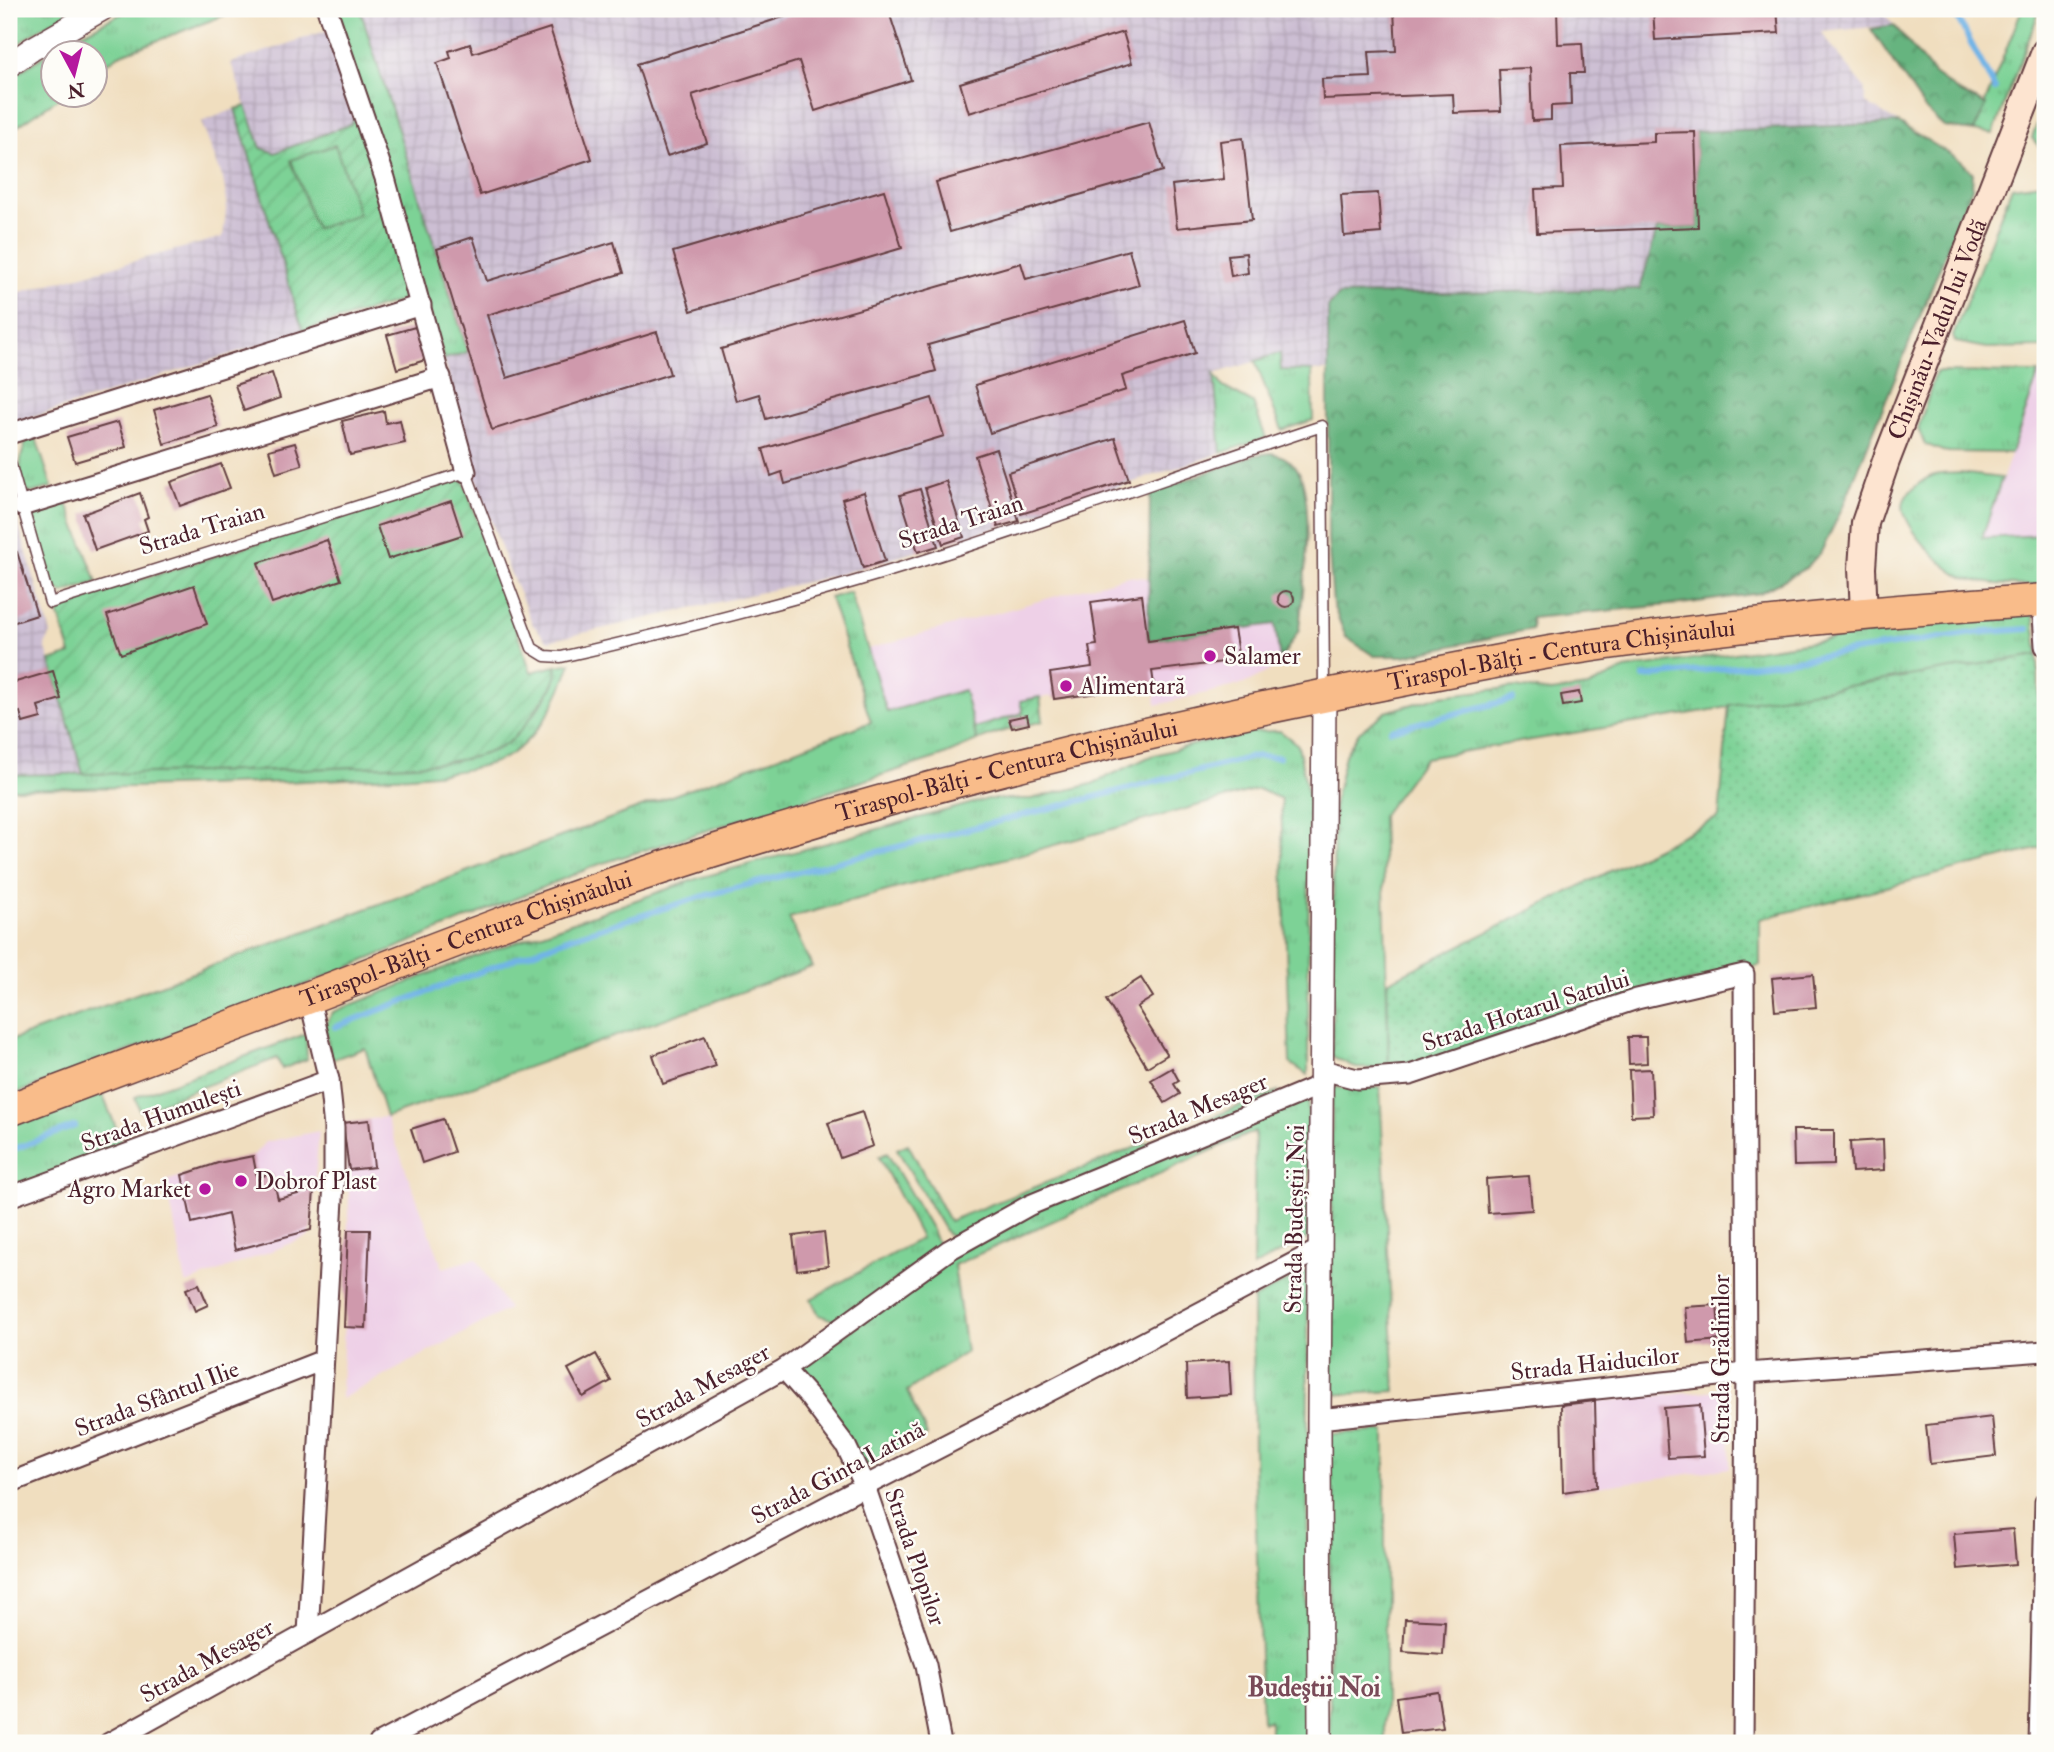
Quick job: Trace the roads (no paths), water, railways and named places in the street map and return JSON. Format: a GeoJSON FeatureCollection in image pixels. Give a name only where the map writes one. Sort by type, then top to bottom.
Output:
{"type":"FeatureCollection","features":[{"type":"Feature","properties":{"kind":"highway","name":"Tiraspol-Bălţi - Centura Chișinăului"},"geometry":{"type":"LineString","coordinates":[[9,1110],[450,943],[652,871],[814,821],[1056,755],[1199,721],[1477,665],[1620,641],[1864,614],[2044,600]]}},
{"type":"Feature","properties":{"kind":"main road","name":"Chișinău-Vadul lui Vodă"},"geometry":{"type":"LineString","coordinates":[[1864,614],[1862,568],[1865,523],[1886,461],[2045,52]]}},
{"type":"Feature","properties":{"kind":"street"},"geometry":{"type":"LineString","coordinates":[[9,65],[102,9]]}},
{"type":"Feature","properties":{"kind":"street","name":"Strada Traian"},"geometry":{"type":"LineString","coordinates":[[327,9],[385,178],[466,472]]}},
{"type":"Feature","properties":{"kind":"street"},"geometry":{"type":"LineString","coordinates":[[9,434],[421,305]]}},
{"type":"Feature","properties":{"kind":"street"},"geometry":{"type":"LineString","coordinates":[[22,506],[441,377]]}},
{"type":"Feature","properties":{"kind":"street"},"geometry":{"type":"LineString","coordinates":[[2044,600],[2045,646]]}},
{"type":"Feature","properties":{"kind":"street","name":"Strada Budeștii Noi"},"geometry":{"type":"LineString","coordinates":[[1320,1743],[1319,1419],[1324,696]]}},
{"type":"Feature","properties":{"kind":"street","name":"Strada Hotarul Satului"},"geometry":{"type":"LineString","coordinates":[[1323,1077],[1357,1079],[1410,1075],[1637,999],[1744,974]]}},
{"type":"Feature","properties":{"kind":"street","name":"Strada Grădinilor"},"geometry":{"type":"LineString","coordinates":[[1743,1743],[1746,1373],[1744,974]]}},
{"type":"Feature","properties":{"kind":"street"},"geometry":{"type":"LineString","coordinates":[[308,1633],[334,1182],[334,1128],[329,1080],[309,998]]}},
{"type":"Feature","properties":{"kind":"street","name":"Strada Mesager"},"geometry":{"type":"LineString","coordinates":[[109,1743],[784,1369],[949,1250],[1030,1205],[1323,1077]]}},
{"type":"Feature","properties":{"kind":"street","name":"Strada Humulești"},"geometry":{"type":"LineString","coordinates":[[9,1197],[329,1080]]}},
{"type":"Feature","properties":{"kind":"street","name":"Strada Ginta Latină"},"geometry":{"type":"LineString","coordinates":[[379,1743],[1320,1248]]}},
{"type":"Feature","properties":{"kind":"street","name":"Strada Haiducilor"},"geometry":{"type":"LineString","coordinates":[[1319,1419],[1746,1373],[2045,1351]]}},
{"type":"Feature","properties":{"kind":"street","name":"Strada Sfântul Ilie"},"geometry":{"type":"LineString","coordinates":[[9,1483],[323,1360]]}},
{"type":"Feature","properties":{"kind":"street","name":"Strada Plopilor"},"geometry":{"type":"LineString","coordinates":[[784,1369],[809,1396],[846,1446],[865,1486],[926,1665],[941,1743]]}},
{"type":"Feature","properties":{"kind":"street"},"geometry":{"type":"LineString","coordinates":[[2039,1743],[2045,1502]]}},
{"type":"Feature","properties":{"kind":"lane","name":"Strada Traian"},"geometry":{"type":"LineString","coordinates":[[9,459],[50,603],[466,472],[531,648],[545,656],[561,657],[670,632],[858,581],[1322,426],[1324,696]]}},
{"type":"Feature","properties":{"kind":"waterway"},"geometry":{"type":"LineString","coordinates":[[1953,9],[1995,89]]}},
{"type":"Feature","properties":{"kind":"waterway"},"geometry":{"type":"LineString","coordinates":[[1644,677],[1781,662],[1973,633],[2028,629]]}},
{"type":"Feature","properties":{"kind":"waterway"},"geometry":{"type":"LineString","coordinates":[[1391,730],[1513,699]]}},
{"type":"Feature","properties":{"kind":"waterway"},"geometry":{"type":"LineString","coordinates":[[335,1027],[572,937],[707,895],[1257,756],[1279,757]]}},
{"type":"Feature","properties":{"kind":"waterway"},"geometry":{"type":"LineString","coordinates":[[9,1151],[75,1126]]}},
{"type":"Feature","properties":{"kind":"place","name":"Salamer"},"geometry":{"type":"Point","coordinates":[1210,656]}},
{"type":"Feature","properties":{"kind":"place","name":"Alimentară"},"geometry":{"type":"Point","coordinates":[1066,686]}},
{"type":"Feature","properties":{"kind":"place","name":"Dobrof Plast"},"geometry":{"type":"Point","coordinates":[241,1181]}},
{"type":"Feature","properties":{"kind":"place","name":"Agro Market"},"geometry":{"type":"Point","coordinates":[205,1189]}},
{"type":"Feature","properties":{"kind":"district","name":"Budeştii Noi"},"geometry":{"type":"Point","coordinates":[1314,1688]}}]}
